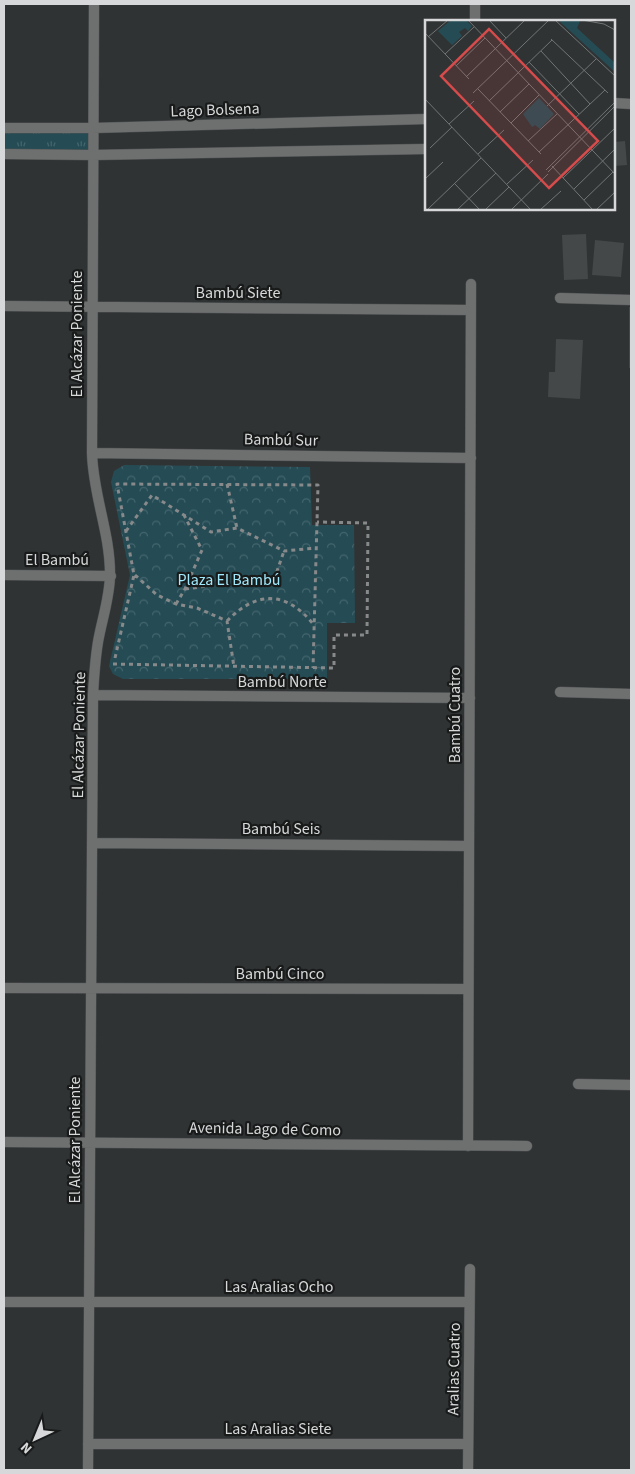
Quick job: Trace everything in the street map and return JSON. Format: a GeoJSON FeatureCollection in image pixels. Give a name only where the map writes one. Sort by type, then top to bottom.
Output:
{"type":"FeatureCollection","features":[{"type":"Feature","properties":{"kind":"street","name":"El Alcázar Poniente"},"geometry":{"type":"LineString","coordinates":[[88,1470],[93,695],[95,660],[110,576],[110,552],[106,528],[96,494],[92,453],[94,4]]}},
{"type":"Feature","properties":{"kind":"street"},"geometry":{"type":"LineString","coordinates":[[475,4],[475,20]]}},
{"type":"Feature","properties":{"kind":"street"},"geometry":{"type":"LineString","coordinates":[[615,103],[631,104]]}},
{"type":"Feature","properties":{"kind":"street","name":"Lago Bolsena"},"geometry":{"type":"LineString","coordinates":[[4,128],[93,128],[425,119]]}},
{"type":"Feature","properties":{"kind":"street"},"geometry":{"type":"LineString","coordinates":[[4,154],[93,155],[425,149]]}},
{"type":"Feature","properties":{"kind":"street","name":"Bambú Cuatro"},"geometry":{"type":"LineString","coordinates":[[468,1146],[471,284]]}},
{"type":"Feature","properties":{"kind":"street"},"geometry":{"type":"LineString","coordinates":[[560,298],[631,300]]}},
{"type":"Feature","properties":{"kind":"street","name":"Bambú Siete"},"geometry":{"type":"LineString","coordinates":[[4,306],[471,310]]}},
{"type":"Feature","properties":{"kind":"street","name":"Bambú Sur"},"geometry":{"type":"LineString","coordinates":[[92,453],[471,458]]}},
{"type":"Feature","properties":{"kind":"street","name":"El Bambú"},"geometry":{"type":"LineString","coordinates":[[4,575],[110,576]]}},
{"type":"Feature","properties":{"kind":"street"},"geometry":{"type":"LineString","coordinates":[[560,692],[631,694]]}},
{"type":"Feature","properties":{"kind":"street","name":"Bambú Norte"},"geometry":{"type":"LineString","coordinates":[[93,695],[470,698]]}},
{"type":"Feature","properties":{"kind":"street","name":"Bambú Seis"},"geometry":{"type":"LineString","coordinates":[[92,843],[469,846]]}},
{"type":"Feature","properties":{"kind":"street","name":"Bambú Cinco"},"geometry":{"type":"LineString","coordinates":[[4,988],[468,989]]}},
{"type":"Feature","properties":{"kind":"street"},"geometry":{"type":"LineString","coordinates":[[578,1084],[631,1085]]}},
{"type":"Feature","properties":{"kind":"street","name":"Avenida Lago de Como"},"geometry":{"type":"LineString","coordinates":[[4,1142],[527,1146]]}},
{"type":"Feature","properties":{"kind":"street","name":"Aralias Cuatro"},"geometry":{"type":"LineString","coordinates":[[468,1470],[470,1269]]}},
{"type":"Feature","properties":{"kind":"street","name":"Las Aralias Ocho"},"geometry":{"type":"LineString","coordinates":[[4,1302],[469,1302]]}},
{"type":"Feature","properties":{"kind":"street","name":"Las Aralias Siete"},"geometry":{"type":"LineString","coordinates":[[88,1444],[468,1444]]}},
{"type":"Feature","properties":{"kind":"path"},"geometry":{"type":"LineString","coordinates":[[313,668],[316,522],[318,486],[116,484],[134,575],[113,666],[313,668],[334,668],[334,634],[367,635],[368,523],[316,522]]}},
{"type":"Feature","properties":{"kind":"path"},"geometry":{"type":"LineString","coordinates":[[227,484],[237,528]]}},
{"type":"Feature","properties":{"kind":"path"},"geometry":{"type":"LineString","coordinates":[[126,531],[152,495],[211,532],[237,528],[284,551],[316,548]]}},
{"type":"Feature","properties":{"kind":"path"},"geometry":{"type":"LineString","coordinates":[[176,604],[185,589],[202,550],[184,515]]}},
{"type":"Feature","properties":{"kind":"path"},"geometry":{"type":"LineString","coordinates":[[185,589],[275,577],[284,551]]}},
{"type":"Feature","properties":{"kind":"path"},"geometry":{"type":"LineString","coordinates":[[134,575],[157,595],[176,604],[196,608],[227,621]]}},
{"type":"Feature","properties":{"kind":"path"},"geometry":{"type":"LineString","coordinates":[[227,621],[252,601],[272,599],[291,604],[307,616],[315,626]]}},
{"type":"Feature","properties":{"kind":"path"},"geometry":{"type":"LineString","coordinates":[[227,621],[234,667]]}},
{"type":"Feature","properties":{"kind":"green space"},"geometry":{"type":"Polygon","coordinates":[[[4,132],[90,132],[90,153],[4,151],[4,132]]]}},
{"type":"Feature","properties":{"kind":"green space","name":"Plaza El Bambú"},"geometry":{"type":"Polygon","coordinates":[[[124,465],[310,467],[312,525],[354,525],[355,623],[327,623],[327,679],[123,679],[113,674],[109,666],[130,575],[111,482],[114,471],[124,465]]]}},
{"type":"Feature","properties":{"kind":"building"},"geometry":{"type":"Polygon","coordinates":[[[625,141],[627,165],[615,166],[615,142],[625,141]]]}},
{"type":"Feature","properties":{"kind":"building"},"geometry":{"type":"Polygon","coordinates":[[[586,234],[588,279],[564,280],[562,235],[586,234]]]}},
{"type":"Feature","properties":{"kind":"building"},"geometry":{"type":"Polygon","coordinates":[[[595,240],[624,243],[621,277],[592,275],[595,240]]]}},
{"type":"Feature","properties":{"kind":"building"},"geometry":{"type":"Polygon","coordinates":[[[629,307],[631,307],[631,368],[629,368],[629,307]]]}},
{"type":"Feature","properties":{"kind":"building"},"geometry":{"type":"Polygon","coordinates":[[[556,339],[583,340],[580,399],[548,397],[549,372],[555,372],[556,339]]]}}]}
